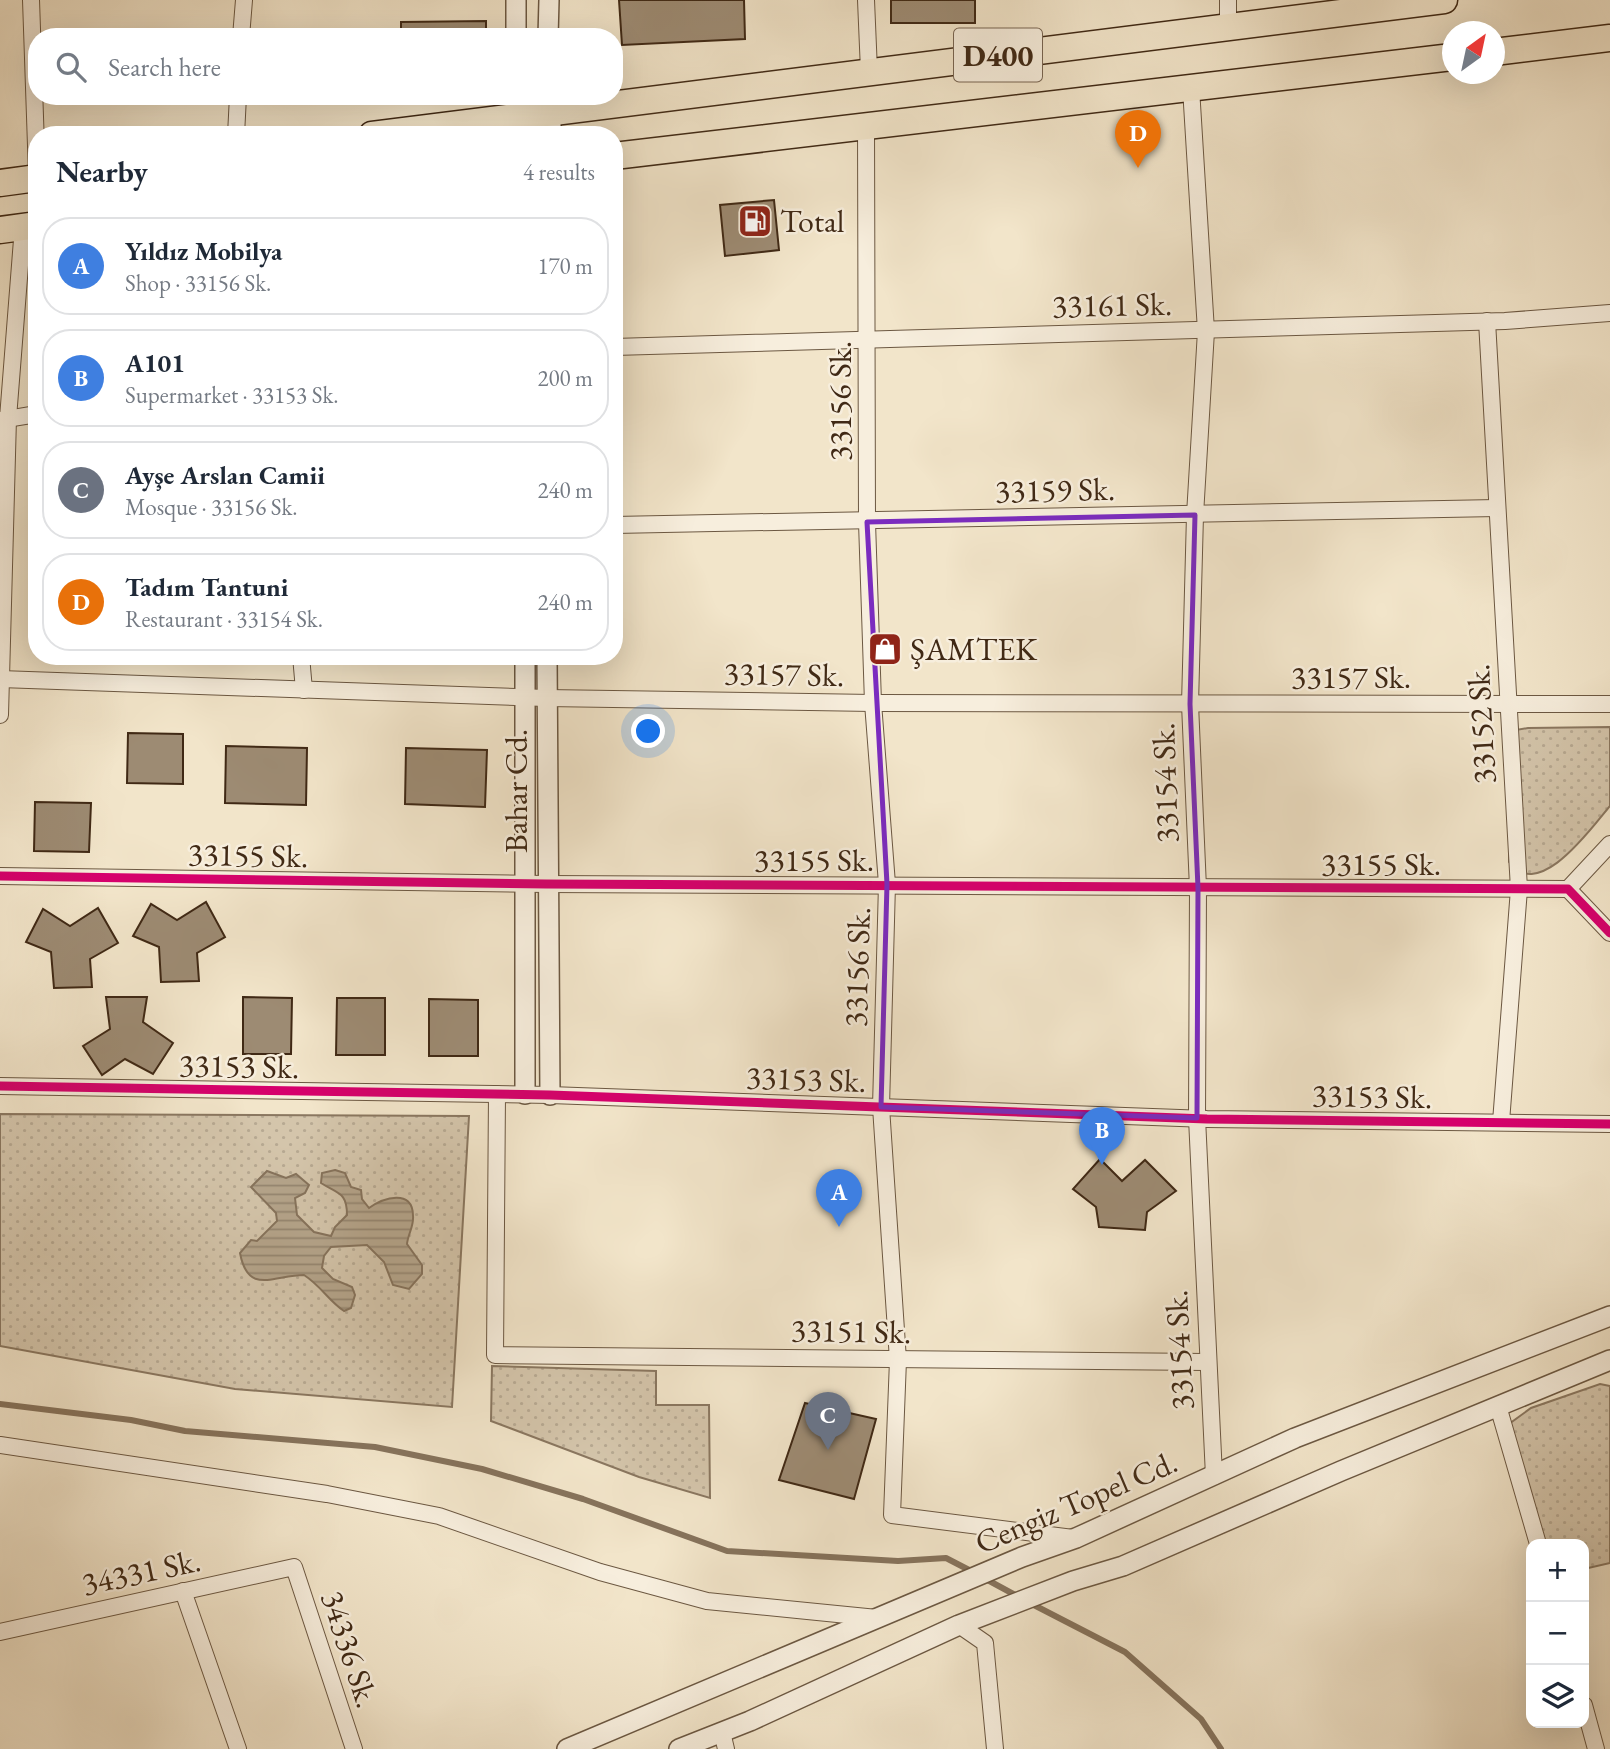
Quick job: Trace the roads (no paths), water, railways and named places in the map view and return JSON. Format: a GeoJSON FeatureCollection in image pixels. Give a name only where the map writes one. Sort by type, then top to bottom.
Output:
{"type":"FeatureCollection","features":[{"type":"Feature","properties":{"kind":"highway","name":"D400"},"geometry":{"type":"LineString","coordinates":[[623,100],[1444,0]]}},
{"type":"Feature","properties":{"kind":"highway"},"geometry":{"type":"LineString","coordinates":[[1505,51],[1610,38]]}},
{"type":"Feature","properties":{"kind":"highway","name":"D400"},"geometry":{"type":"LineString","coordinates":[[623,155],[1442,58]]}},
{"type":"Feature","properties":{"kind":"highway","name":"D400"},"geometry":{"type":"LineString","coordinates":[[439,126],[521,115],[551,115],[598,105]]}},
{"type":"Feature","properties":{"kind":"highway"},"geometry":{"type":"LineString","coordinates":[[0,183],[28,178]]}},
{"type":"Feature","properties":{"kind":"street"},"geometry":{"type":"LineString","coordinates":[[31,0],[32,28]]}},
{"type":"Feature","properties":{"kind":"street"},"geometry":{"type":"LineString","coordinates":[[242,28],[244,0]]}},
{"type":"Feature","properties":{"kind":"street"},"geometry":{"type":"LineString","coordinates":[[516,0],[516,28]]}},
{"type":"Feature","properties":{"kind":"street"},"geometry":{"type":"LineString","coordinates":[[548,28],[549,0]]}},
{"type":"Feature","properties":{"kind":"street"},"geometry":{"type":"LineString","coordinates":[[866,0],[869,71]]}},
{"type":"Feature","properties":{"kind":"street"},"geometry":{"type":"LineString","coordinates":[[1228,0],[1228,27]]}},
{"type":"Feature","properties":{"kind":"street","name":"33154 Sk."},"geometry":{"type":"LineString","coordinates":[[1191,88],[1206,331],[1195,515],[1190,704],[1198,888],[1197,1118],[1206,1362],[1214,1476]]}},
{"type":"Feature","properties":{"kind":"street"},"geometry":{"type":"LineString","coordinates":[[35,105],[35,126]]}},
{"type":"Feature","properties":{"kind":"street"},"geometry":{"type":"LineString","coordinates":[[236,126],[238,105]]}},
{"type":"Feature","properties":{"kind":"street","name":"33156 Sk."},"geometry":{"type":"LineString","coordinates":[[866,126],[867,522],[873,703],[887,884],[881,1107],[898,1360],[892,1515],[1076,1538]]}},
{"type":"Feature","properties":{"kind":"street"},"geometry":{"type":"LineString","coordinates":[[0,715],[4,419],[20,227]]}},
{"type":"Feature","properties":{"kind":"street","name":"33161 Sk."},"geometry":{"type":"LineString","coordinates":[[623,347],[1206,331],[1487,321],[1610,313]]}},
{"type":"Feature","properties":{"kind":"street","name":"33152 Sk."},"geometry":{"type":"LineString","coordinates":[[1487,321],[1519,889],[1501,1122]]}},
{"type":"Feature","properties":{"kind":"street"},"geometry":{"type":"LineString","coordinates":[[4,419],[28,415]]}},
{"type":"Feature","properties":{"kind":"street","name":"33159 Sk."},"geometry":{"type":"LineString","coordinates":[[623,525],[1497,508]]}},
{"type":"Feature","properties":{"kind":"street"},"geometry":{"type":"LineString","coordinates":[[302,665],[304,690]]}},
{"type":"Feature","properties":{"kind":"street","name":"Bahar Cd."},"geometry":{"type":"LineString","coordinates":[[525,665],[525,1094]]}},
{"type":"Feature","properties":{"kind":"street","name":"Bahar Cd."},"geometry":{"type":"LineString","coordinates":[[547,665],[546,884],[550,1095]]}},
{"type":"Feature","properties":{"kind":"street","name":"33157 Sk."},"geometry":{"type":"LineString","coordinates":[[1,679],[546,698],[873,703],[1508,706],[1610,704]]}},
{"type":"Feature","properties":{"kind":"street"},"geometry":{"type":"LineString","coordinates":[[1610,844],[1568,889],[1610,933]]}},
{"type":"Feature","properties":{"kind":"street","name":"33155 Sk."},"geometry":{"type":"LineString","coordinates":[[0,876],[525,884],[1568,889]]}},
{"type":"Feature","properties":{"kind":"street","name":"33153 Sk."},"geometry":{"type":"LineString","coordinates":[[0,1086],[525,1094],[1197,1118],[1610,1124]]}},
{"type":"Feature","properties":{"kind":"street","name":"33151 Sk."},"geometry":{"type":"LineString","coordinates":[[497,1094],[495,1355],[1206,1362]]}},
{"type":"Feature","properties":{"kind":"street","name":"Cengiz Topel Cd."},"geometry":{"type":"LineString","coordinates":[[567,1749],[1022,1557],[1076,1538],[1295,1438],[1610,1316]]}},
{"type":"Feature","properties":{"kind":"street"},"geometry":{"type":"LineString","coordinates":[[679,1749],[724,1740],[960,1625],[1073,1581],[1123,1566],[1610,1360]]}},
{"type":"Feature","properties":{"kind":"street"},"geometry":{"type":"LineString","coordinates":[[1498,1406],[1537,1539]]}},
{"type":"Feature","properties":{"kind":"street"},"geometry":{"type":"LineString","coordinates":[[0,1445],[327,1494],[439,1516],[600,1572],[707,1601],[878,1618]]}},
{"type":"Feature","properties":{"kind":"street","name":"34331 Sk."},"geometry":{"type":"LineString","coordinates":[[0,1632],[294,1567]]}},
{"type":"Feature","properties":{"kind":"street","name":"34336 Sk."},"geometry":{"type":"LineString","coordinates":[[294,1567],[354,1749]]}},
{"type":"Feature","properties":{"kind":"street"},"geometry":{"type":"LineString","coordinates":[[183,1591],[238,1749]]}},
{"type":"Feature","properties":{"kind":"street"},"geometry":{"type":"LineString","coordinates":[[960,1625],[985,1643],[995,1749]]}},
{"type":"Feature","properties":{"kind":"street"},"geometry":{"type":"LineString","coordinates":[[1589,1723],[1596,1749]]}},
{"type":"Feature","properties":{"kind":"waterway"},"geometry":{"type":"LineString","coordinates":[[0,1404],[131,1420],[185,1431],[375,1447],[482,1469],[583,1499],[727,1551],[898,1561],[946,1558],[973,1572]]}},
{"type":"Feature","properties":{"kind":"waterway"},"geometry":{"type":"LineString","coordinates":[[982,1577],[1019,1597]]}},
{"type":"Feature","properties":{"kind":"waterway"},"geometry":{"type":"LineString","coordinates":[[1028,1602],[1125,1652],[1201,1719],[1221,1749]]}},
{"type":"Feature","properties":{"kind":"place","name":"Tadım Tantuni"},"geometry":{"type":"Point","coordinates":[1138,168]}},
{"type":"Feature","properties":{"kind":"place","name":"Total"},"geometry":{"type":"Point","coordinates":[755,221]}},
{"type":"Feature","properties":{"kind":"place","name":"ŞAMTEK"},"geometry":{"type":"Point","coordinates":[885,649]}},
{"type":"Feature","properties":{"kind":"place","name":"A101"},"geometry":{"type":"Point","coordinates":[1102,1165]}},
{"type":"Feature","properties":{"kind":"place","name":"Yıldız Mobilya"},"geometry":{"type":"Point","coordinates":[839,1227]}},
{"type":"Feature","properties":{"kind":"place","name":"Ayşe Arslan Camii"},"geometry":{"type":"Point","coordinates":[828,1450]}}]}
